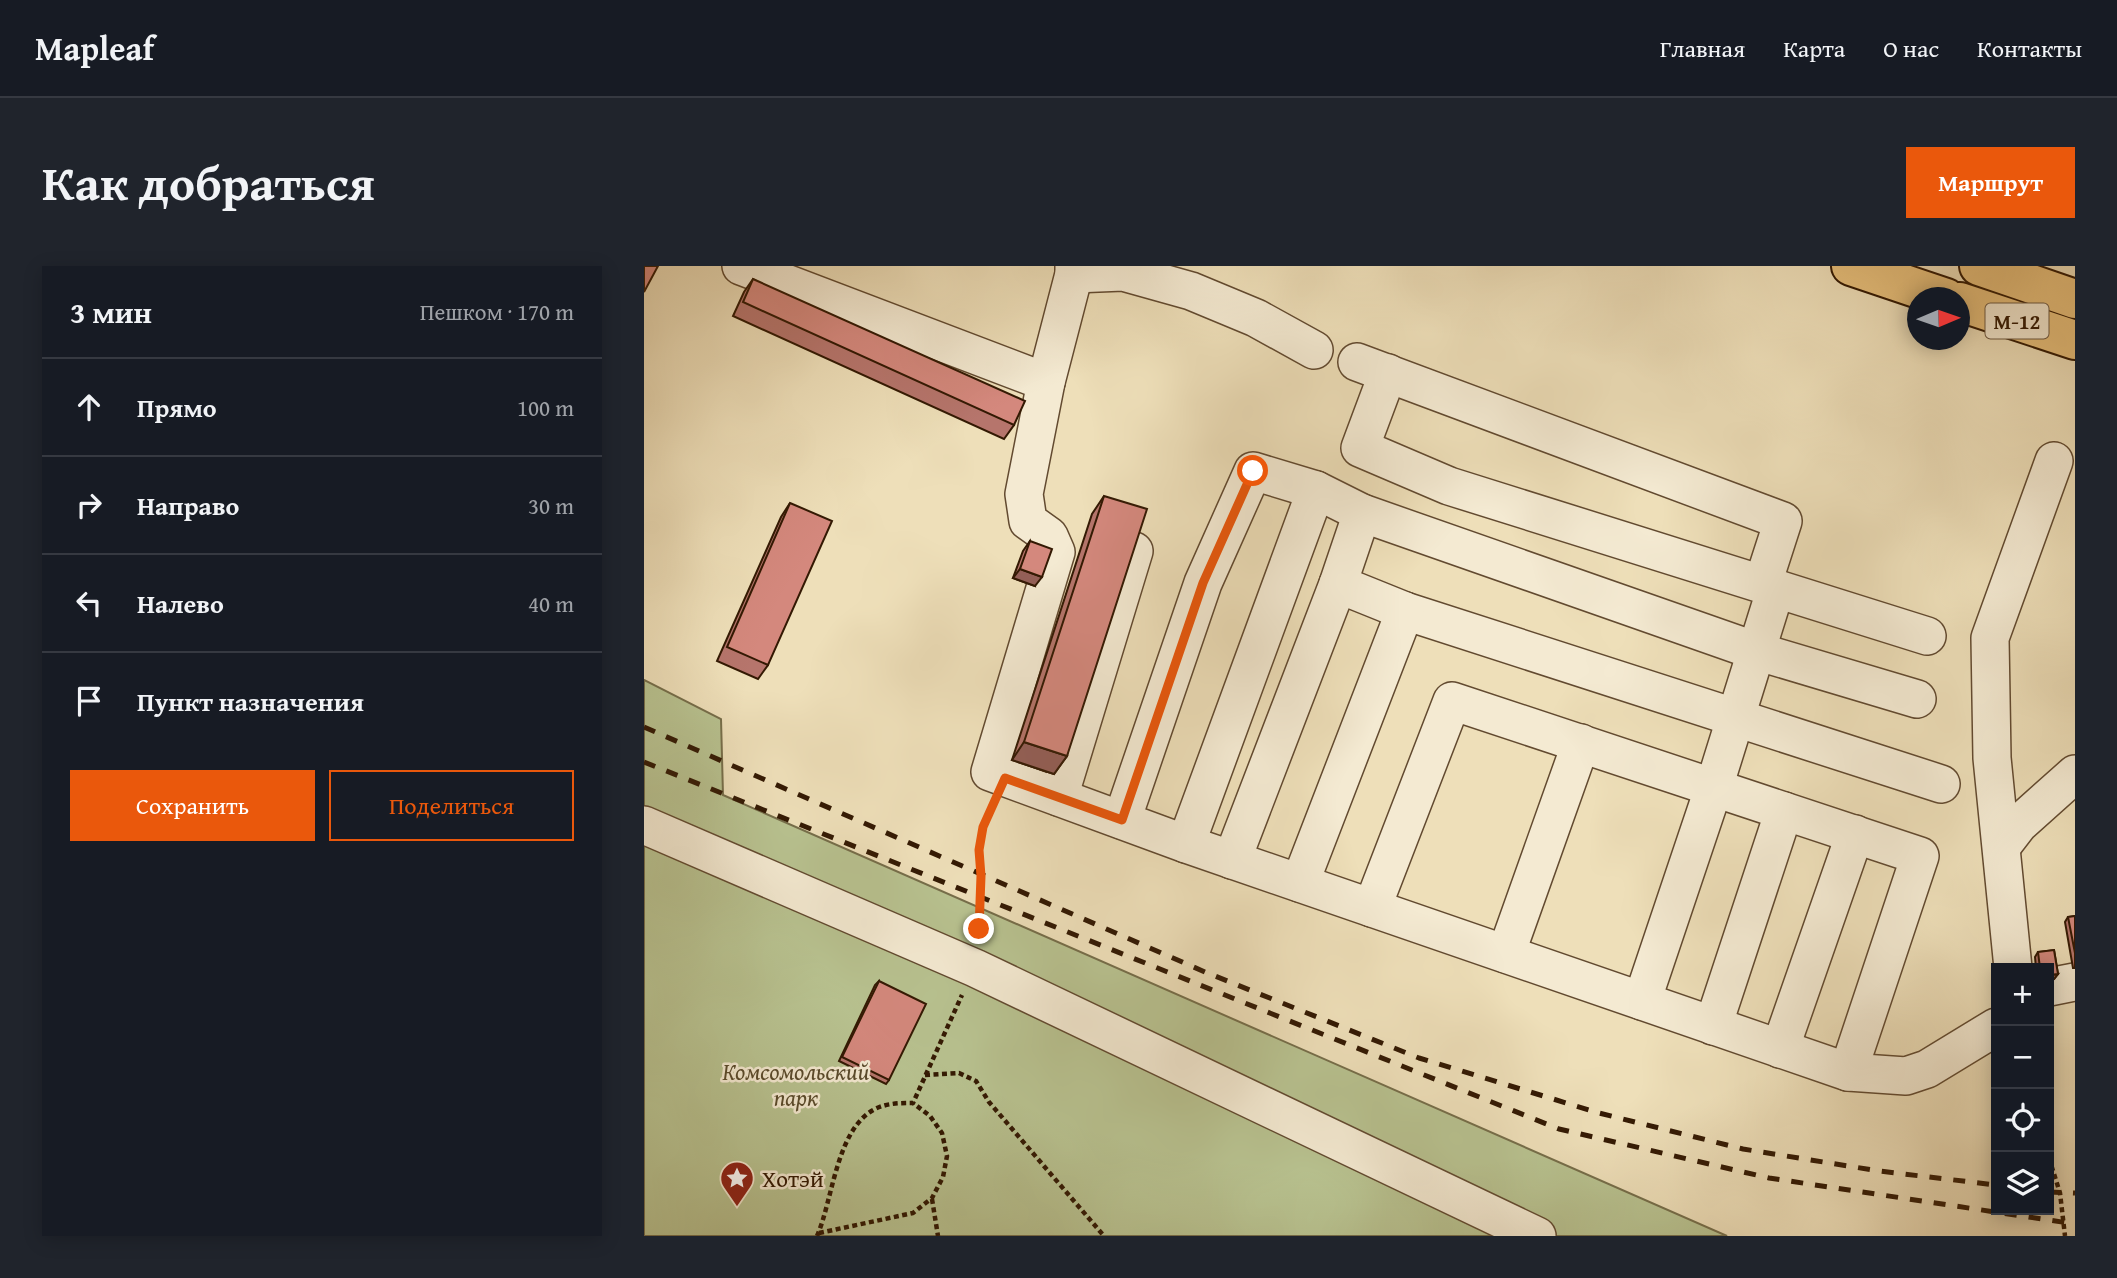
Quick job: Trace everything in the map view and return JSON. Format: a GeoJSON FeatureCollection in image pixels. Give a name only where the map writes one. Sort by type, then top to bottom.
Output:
{"type":"FeatureCollection","features":[{"type":"Feature","properties":{"kind":"main road"},"geometry":{"type":"LineString","coordinates":[[1851,266],[1913,287]]}},
{"type":"Feature","properties":{"kind":"main road","name":"М-12"},"geometry":{"type":"LineString","coordinates":[[1979,266],[2075,299]]}},
{"type":"Feature","properties":{"kind":"main road","name":"М-12"},"geometry":{"type":"LineString","coordinates":[[1970,306],[2075,340]]}},
{"type":"Feature","properties":{"kind":"lane"},"geometry":{"type":"LineString","coordinates":[[741,266],[1046,382]]}},
{"type":"Feature","properties":{"kind":"lane"},"geometry":{"type":"LineString","coordinates":[[1314,350],[1256,318],[1191,291],[1123,272],[1074,270],[1046,382],[1024,494],[1028,521],[1049,536],[1056,552],[990,772],[1186,844],[1848,1072],[1906,1076],[1927,1069],[1991,1030]]}},
{"type":"Feature","properties":{"kind":"lane"},"geometry":{"type":"LineString","coordinates":[[1642,1001],[1714,787],[1756,651],[1770,586],[1783,521],[1372,367],[1360,448],[1449,486],[1770,586],[1927,636]]}},
{"type":"Feature","properties":{"kind":"lane"},"geometry":{"type":"LineString","coordinates":[[2013,963],[1992,758],[1990,638],[2054,461]]}},
{"type":"Feature","properties":{"kind":"lane"},"geometry":{"type":"LineString","coordinates":[[1122,820],[1203,583],[1253,471],[1315,490],[1362,513],[1756,651],[1917,699]]}},
{"type":"Feature","properties":{"kind":"lane"},"geometry":{"type":"LineString","coordinates":[[1186,844],[1315,490]]}},
{"type":"Feature","properties":{"kind":"lane"},"geometry":{"type":"LineString","coordinates":[[1233,860],[1338,584],[1362,513]]}},
{"type":"Feature","properties":{"kind":"lane"},"geometry":{"type":"LineString","coordinates":[[1059,797],[1134,551]]}},
{"type":"Feature","properties":{"kind":"lane"},"geometry":{"type":"LineString","coordinates":[[1338,584],[1405,611],[1941,784]]}},
{"type":"Feature","properties":{"kind":"lane"},"geometry":{"type":"LineString","coordinates":[[1300,883],[1405,611]]}},
{"type":"Feature","properties":{"kind":"lane"},"geometry":{"type":"LineString","coordinates":[[1372,908],[1452,701],[1920,856],[1848,1072]]}},
{"type":"Feature","properties":{"kind":"lane"},"geometry":{"type":"LineString","coordinates":[[1506,954],[1581,743]]}},
{"type":"Feature","properties":{"kind":"lane"},"geometry":{"type":"LineString","coordinates":[[2002,846],[2020,824],[2075,774]]}},
{"type":"Feature","properties":{"kind":"lane"},"geometry":{"type":"LineString","coordinates":[[1713,1026],[1784,811]]}},
{"type":"Feature","properties":{"kind":"lane"},"geometry":{"type":"LineString","coordinates":[[644,825],[975,968],[1537,1236]]}},
{"type":"Feature","properties":{"kind":"lane"},"geometry":{"type":"LineString","coordinates":[[1780,1049],[1855,834]]}},
{"type":"Feature","properties":{"kind":"lane"},"geometry":{"type":"LineString","coordinates":[[2054,986],[2075,982]]}},
{"type":"Feature","properties":{"kind":"path"},"geometry":{"type":"LineString","coordinates":[[913,1103],[975,968],[981,876],[979,850],[983,827],[1005,778]]}},
{"type":"Feature","properties":{"kind":"path"},"geometry":{"type":"LineString","coordinates":[[925,1075],[959,1073],[976,1081],[989,1102],[1104,1236]]}},
{"type":"Feature","properties":{"kind":"path"},"geometry":{"type":"LineString","coordinates":[[893,1103],[913,1103],[930,1116],[942,1133],[947,1156],[943,1177],[932,1198],[913,1213],[818,1235],[841,1157],[850,1136],[862,1119],[875,1109],[893,1103]]}},
{"type":"Feature","properties":{"kind":"path"},"geometry":{"type":"LineString","coordinates":[[2054,1174],[2060,1193],[2065,1236]]}},
{"type":"Feature","properties":{"kind":"path"},"geometry":{"type":"LineString","coordinates":[[932,1198],[938,1236]]}},
{"type":"Feature","properties":{"kind":"green space","name":"Комсомольский парк"},"geometry":{"type":"Polygon","coordinates":[[[644,680],[721,719],[723,795],[1727,1236],[644,1236],[644,680]]]}},
{"type":"Feature","properties":{"kind":"building"},"geometry":{"type":"Polygon","coordinates":[[[644,266],[658,266],[644,292],[644,266]]]}},
{"type":"Feature","properties":{"kind":"building"},"geometry":{"type":"Polygon","coordinates":[[[753,279],[1025,401],[1014,425],[743,302],[753,279]]]}},
{"type":"Feature","properties":{"kind":"building"},"geometry":{"type":"Polygon","coordinates":[[[1104,496],[1147,509],[1067,756],[1024,742],[1104,496]]]}},
{"type":"Feature","properties":{"kind":"building"},"geometry":{"type":"Polygon","coordinates":[[[790,503],[832,521],[768,665],[727,647],[790,503]]]}},
{"type":"Feature","properties":{"kind":"building"},"geometry":{"type":"Polygon","coordinates":[[[1030,541],[1052,549],[1042,577],[1020,569],[1030,541]]]}},
{"type":"Feature","properties":{"kind":"building"},"geometry":{"type":"Polygon","coordinates":[[[2075,916],[2075,953],[2068,917],[2075,916]]]}},
{"type":"Feature","properties":{"kind":"building"},"geometry":{"type":"Polygon","coordinates":[[[2054,950],[2058,974],[2054,974],[2054,963],[2039,963],[2038,952],[2054,950]]]}},
{"type":"Feature","properties":{"kind":"building"},"geometry":{"type":"Polygon","coordinates":[[[879,981],[926,1004],[889,1080],[842,1057],[879,981]]]}},
{"type":"Feature","properties":{"kind":"railway"},"geometry":{"type":"LineString","coordinates":[[644,727],[1205,972],[1419,1058],[1599,1113],[1743,1149],[1879,1171],[1991,1184]]}},
{"type":"Feature","properties":{"kind":"railway"},"geometry":{"type":"LineString","coordinates":[[644,762],[1559,1129],[1769,1178],[2075,1224]]}},
{"type":"Feature","properties":{"kind":"railway"},"geometry":{"type":"LineString","coordinates":[[2054,1192],[2075,1193]]}},
{"type":"Feature","properties":{"kind":"place","name":"Хотэй"},"geometry":{"type":"Point","coordinates":[737,1208]}},
{"type":"Feature","properties":{"kind":"route"},"geometry":{"type":"LineString","coordinates":[[979,929],[979,850],[983,827],[1005,778],[1122,820],[1203,583],[1253,471]]}}]}
